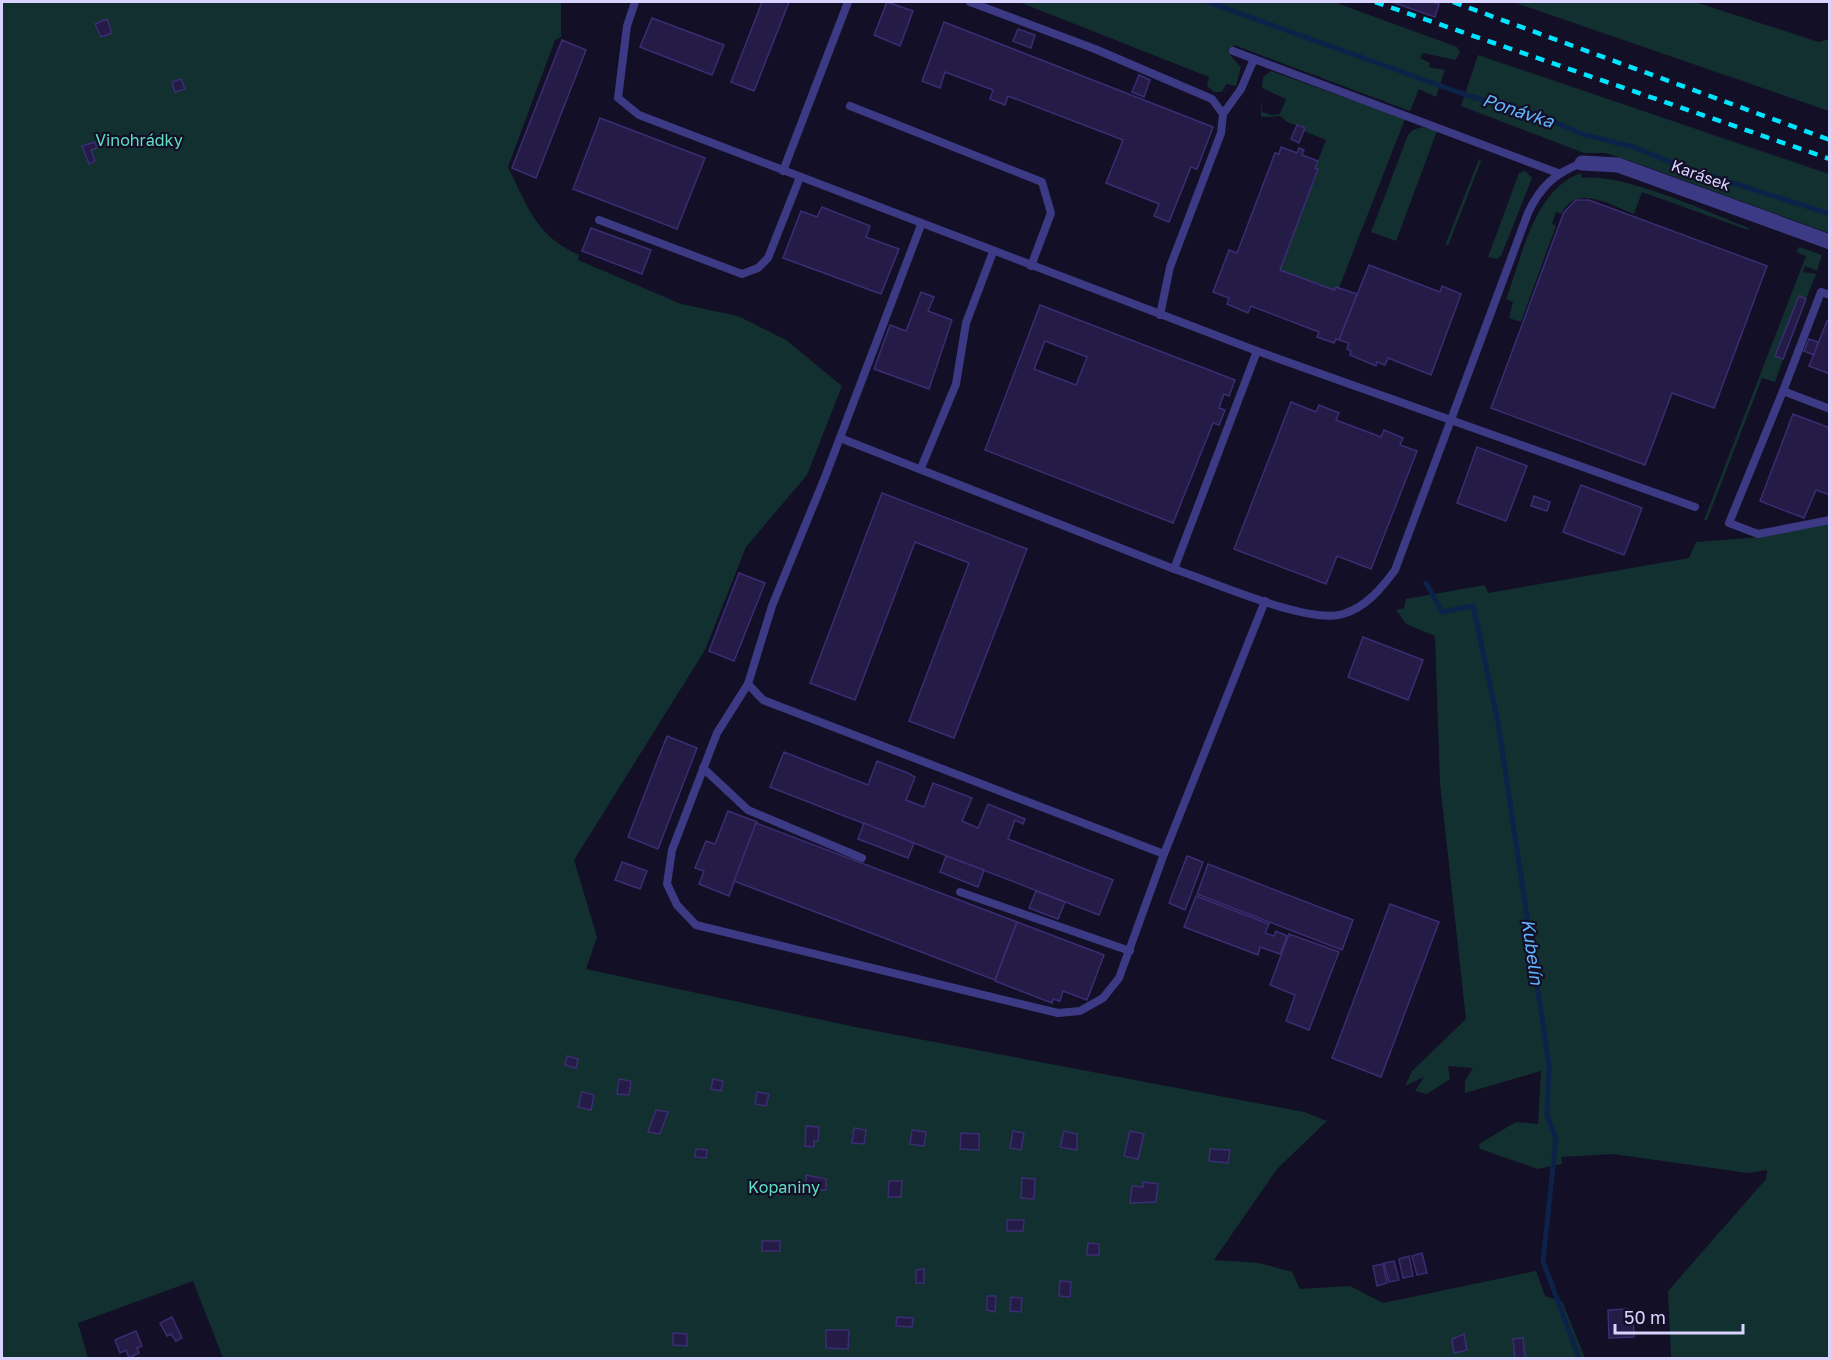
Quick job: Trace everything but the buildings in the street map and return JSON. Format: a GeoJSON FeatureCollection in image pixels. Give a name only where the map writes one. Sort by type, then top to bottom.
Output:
{"type":"FeatureCollection","features":[{"type":"Feature","properties":{"kind":"street","name":"Karásek"},"geometry":{"type":"LineString","coordinates":[[1582,163],[1618,165],[1830,242]]}},
{"type":"Feature","properties":{"kind":"lane"},"geometry":{"type":"LineString","coordinates":[[635,2],[627,26],[618,98],[639,115],[1160,315],[1695,507]]}},
{"type":"Feature","properties":{"kind":"lane"},"geometry":{"type":"LineString","coordinates":[[783,171],[848,2]]}},
{"type":"Feature","properties":{"kind":"lane"},"geometry":{"type":"LineString","coordinates":[[970,2],[1095,49],[1212,99],[1223,114]]}},
{"type":"Feature","properties":{"kind":"lane"},"geometry":{"type":"LineString","coordinates":[[1233,51],[1558,173]]}},
{"type":"Feature","properties":{"kind":"lane"},"geometry":{"type":"LineString","coordinates":[[1160,315],[1170,267],[1221,133],[1223,114],[1241,90],[1254,59]]}},
{"type":"Feature","properties":{"kind":"lane"},"geometry":{"type":"LineString","coordinates":[[850,106],[1042,182],[1051,213],[1031,266]]}},
{"type":"Feature","properties":{"kind":"lane","name":"Karásek"},"geometry":{"type":"LineString","coordinates":[[840,438],[1265,601],[1314,617],[1342,615],[1378,594],[1395,570],[1537,193],[1558,173],[1582,163]]}},
{"type":"Feature","properties":{"kind":"lane"},"geometry":{"type":"LineString","coordinates":[[599,220],[742,274],[758,268],[768,258],[800,177]]}},
{"type":"Feature","properties":{"kind":"lane"},"geometry":{"type":"LineString","coordinates":[[921,225],[840,438],[772,606],[748,684],[717,733],[672,850],[667,884],[677,905],[696,924],[1058,1012],[1080,1011],[1103,998],[1119,978],[1164,854],[1265,601]]}},
{"type":"Feature","properties":{"kind":"lane"},"geometry":{"type":"LineString","coordinates":[[921,468],[956,384],[966,323],[993,252]]}},
{"type":"Feature","properties":{"kind":"lane"},"geometry":{"type":"LineString","coordinates":[[1830,295],[1821,292],[1729,523],[1758,534],[1830,520]]}},
{"type":"Feature","properties":{"kind":"lane"},"geometry":{"type":"LineString","coordinates":[[1174,568],[1257,351]]}},
{"type":"Feature","properties":{"kind":"lane"},"geometry":{"type":"LineString","coordinates":[[1783,391],[1830,409]]}},
{"type":"Feature","properties":{"kind":"lane"},"geometry":{"type":"LineString","coordinates":[[748,684],[763,700],[1164,854]]}},
{"type":"Feature","properties":{"kind":"lane"},"geometry":{"type":"LineString","coordinates":[[703,768],[748,810],[862,858]]}},
{"type":"Feature","properties":{"kind":"lane"},"geometry":{"type":"LineString","coordinates":[[960,892],[1130,951]]}},
{"type":"Feature","properties":{"kind":"green space"},"geometry":{"type":"Polygon","coordinates":[[[2,2],[561,2],[561,37],[555,40],[508,167],[534,219],[552,238],[579,255],[578,260],[681,304],[738,316],[786,340],[842,386],[807,475],[746,547],[705,650],[574,860],[597,937],[586,969],[855,1027],[1304,1112],[1327,1121],[1277,1169],[1214,1260],[1259,1263],[1292,1272],[1300,1289],[1350,1286],[1383,1303],[1536,1271],[1545,1296],[1562,1301],[1585,1358],[223,1358],[193,1281],[78,1323],[88,1358],[2,1358],[2,2]]]}},
{"type":"Feature","properties":{"kind":"green space"},"geometry":{"type":"Polygon","coordinates":[[[1019,2],[1334,2],[1457,47],[1460,53],[1455,60],[1423,53],[1420,58],[1430,63],[1429,67],[1445,70],[1436,97],[1419,89],[1410,111],[1234,45],[1230,55],[1241,67],[1236,86],[1226,84],[1222,92],[1214,92],[1207,86],[1209,77],[1019,2]]]}},
{"type":"Feature","properties":{"kind":"green space"},"geometry":{"type":"Polygon","coordinates":[[[1513,2],[1695,2],[1819,42],[1829,39],[1829,111],[1513,2]]]}},
{"type":"Feature","properties":{"kind":"green space"},"geometry":{"type":"Polygon","coordinates":[[[1478,55],[1829,174],[1829,233],[1631,161],[1605,153],[1584,153],[1461,106],[1478,55]]]}},
{"type":"Feature","properties":{"kind":"green space"},"geometry":{"type":"Polygon","coordinates":[[[1271,71],[1405,119],[1339,288],[1336,287],[1334,290],[1280,270],[1318,170],[1315,168],[1326,140],[1304,131],[1305,128],[1287,122],[1280,116],[1261,117],[1261,97],[1262,112],[1272,115],[1280,114],[1286,99],[1262,88],[1263,77],[1271,71]]]}},
{"type":"Feature","properties":{"kind":"green space"},"geometry":{"type":"Polygon","coordinates":[[[1422,127],[1437,131],[1396,241],[1371,232],[1408,135],[1413,130],[1422,127]]]}},
{"type":"Feature","properties":{"kind":"green space"},"geometry":{"type":"Polygon","coordinates":[[[1479,159],[1481,161],[1448,246],[1446,243],[1479,159]]]}},
{"type":"Feature","properties":{"kind":"green space"},"geometry":{"type":"Polygon","coordinates":[[[1525,171],[1532,178],[1501,256],[1497,259],[1488,257],[1519,173],[1525,171]]]}},
{"type":"Feature","properties":{"kind":"green space"},"geometry":{"type":"Polygon","coordinates":[[[1581,173],[1582,178],[1620,181],[1642,187],[1749,228],[1748,230],[1642,192],[1634,214],[1594,199],[1575,200],[1567,205],[1561,214],[1556,212],[1552,224],[1556,226],[1521,322],[1509,318],[1513,302],[1506,299],[1532,226],[1552,194],[1565,181],[1581,173]]]}},
{"type":"Feature","properties":{"kind":"green space"},"geometry":{"type":"Polygon","coordinates":[[[1799,247],[1822,255],[1817,271],[1805,266],[1803,272],[1816,274],[1806,299],[1798,297],[1776,356],[1783,359],[1775,382],[1762,378],[1707,520],[1704,520],[1806,256],[1796,252],[1799,247]]]}},
{"type":"Feature","properties":{"kind":"green space"},"geometry":{"type":"Polygon","coordinates":[[[1829,524],[1829,1358],[1671,1358],[1668,1291],[1766,1179],[1767,1170],[1748,1173],[1613,1154],[1561,1157],[1562,1164],[1538,1169],[1480,1149],[1479,1144],[1516,1122],[1538,1124],[1541,1071],[1465,1093],[1465,1081],[1473,1068],[1448,1066],[1450,1079],[1427,1094],[1415,1091],[1424,1077],[1405,1086],[1412,1071],[1466,1019],[1440,783],[1435,636],[1406,624],[1396,610],[1404,608],[1406,599],[1485,585],[1488,593],[1689,558],[1696,542],[1760,537],[1829,524]]]}},
{"type":"Feature","properties":{"kind":"waterway","name":"Ponávka"},"geometry":{"type":"LineString","coordinates":[[1208,2],[1466,95],[1541,116],[1582,134],[1633,147],[1680,166],[1830,214]]}},
{"type":"Feature","properties":{"kind":"waterway","name":"Kubelín"},"geometry":{"type":"LineString","coordinates":[[1426,583],[1442,612],[1473,606],[1498,722],[1549,1065],[1547,1115],[1556,1139],[1543,1261],[1579,1358]]}},
{"type":"Feature","properties":{"kind":"railway"},"geometry":{"type":"LineString","coordinates":[[1375,2],[1830,159]]}},
{"type":"Feature","properties":{"kind":"railway"},"geometry":{"type":"LineString","coordinates":[[1453,2],[1830,140]]}},
{"type":"Feature","properties":{"kind":"park label","name":"Vinohrádky"},"geometry":{"type":"Point","coordinates":[139,140]}},
{"type":"Feature","properties":{"kind":"park label","name":"Kopaniny"},"geometry":{"type":"Point","coordinates":[784,1187]}}]}
